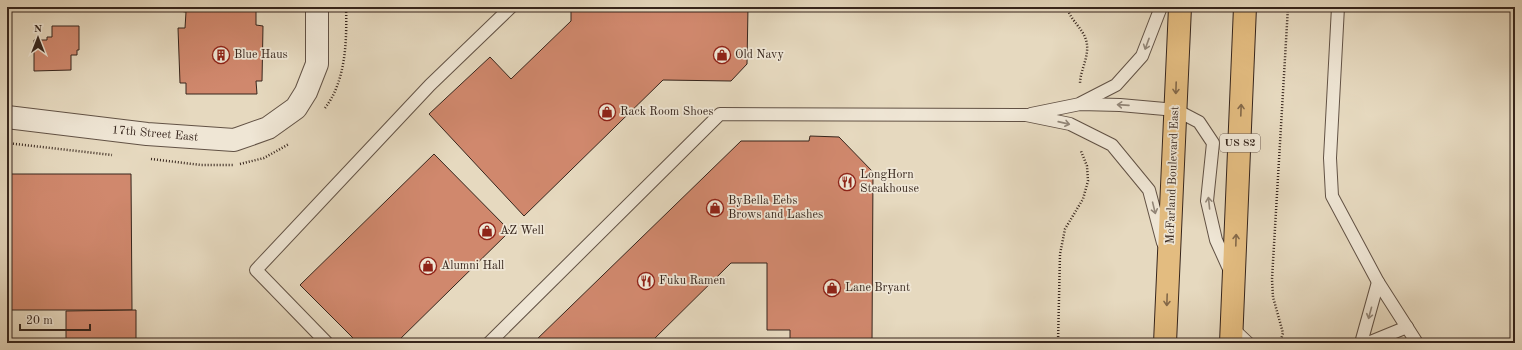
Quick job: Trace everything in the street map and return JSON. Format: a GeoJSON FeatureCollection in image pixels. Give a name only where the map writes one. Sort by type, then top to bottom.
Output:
{"type":"FeatureCollection","features":[{"type":"Feature","properties":{"kind":"highway","name":"McFarland Boulevard East"},"geometry":{"type":"LineString","coordinates":[[1166,343],[1180,7]]}},
{"type":"Feature","properties":{"kind":"highway","name":"US 82"},"geometry":{"type":"LineString","coordinates":[[1231,336],[1245,7]]}},
{"type":"Feature","properties":{"kind":"street","name":"17th Street East"},"geometry":{"type":"LineString","coordinates":[[7,117],[147,134],[234,140],[268,128],[296,108],[306,92],[317,64],[317,7]]}},
{"type":"Feature","properties":{"kind":"lane"},"geometry":{"type":"LineString","coordinates":[[327,343],[256,270],[430,85],[511,7]]}},
{"type":"Feature","properties":{"kind":"lane"},"geometry":{"type":"LineString","coordinates":[[1080,104],[1116,85],[1142,56],[1161,7]]}},
{"type":"Feature","properties":{"kind":"lane"},"geometry":{"type":"LineString","coordinates":[[1338,7],[1330,158],[1332,196],[1378,282],[1417,343]]}},
{"type":"Feature","properties":{"kind":"lane"},"geometry":{"type":"LineString","coordinates":[[1026,115],[1080,104],[1120,105],[1176,110],[1199,122],[1213,143],[1207,201],[1216,240],[1234,279]]}},
{"type":"Feature","properties":{"kind":"lane"},"geometry":{"type":"LineString","coordinates":[[489,343],[720,114],[1026,115],[1070,124],[1112,144],[1149,190],[1169,262]]}},
{"type":"Feature","properties":{"kind":"lane"},"geometry":{"type":"LineString","coordinates":[[1361,343],[1378,282]]}},
{"type":"Feature","properties":{"kind":"lane"},"geometry":{"type":"LineString","coordinates":[[1368,343],[1407,326]]}},
{"type":"Feature","properties":{"kind":"lane"},"geometry":{"type":"LineString","coordinates":[[1231,336],[1248,343]]}},
{"type":"Feature","properties":{"kind":"path"},"geometry":{"type":"LineString","coordinates":[[1067,7],[1085,37],[1087,50],[1085,62],[1080,75],[1080,104]]}},
{"type":"Feature","properties":{"kind":"path"},"geometry":{"type":"LineString","coordinates":[[1280,343],[1283,333],[1273,297],[1272,279],[1288,7]]}},
{"type":"Feature","properties":{"kind":"path"},"geometry":{"type":"LineString","coordinates":[[1058,343],[1060,254],[1065,229],[1083,199],[1088,181],[1087,166],[1080,146],[1080,128]]}},
{"type":"Feature","properties":{"kind":"building","name":"Blue Haus"},"geometry":{"type":"Polygon","coordinates":[[[179,7],[264,7],[256,9],[256,25],[263,26],[262,81],[256,81],[257,94],[186,94],[186,83],[180,83],[178,28],[185,28],[186,12],[179,11],[179,7]]]}},
{"type":"Feature","properties":{"kind":"building"},"geometry":{"type":"Polygon","coordinates":[[[571,7],[748,7],[747,64],[731,81],[663,80],[524,216],[429,114],[490,57],[511,79],[571,21],[571,7]]]}},
{"type":"Feature","properties":{"kind":"building"},"geometry":{"type":"Polygon","coordinates":[[[7,24],[9,24],[7,57],[7,24]]]}},
{"type":"Feature","properties":{"kind":"building"},"geometry":{"type":"Polygon","coordinates":[[[52,26],[79,26],[79,50],[77,50],[77,55],[71,55],[71,70],[34,71],[34,40],[47,40],[47,37],[52,37],[52,26]]]}},
{"type":"Feature","properties":{"kind":"building"},"geometry":{"type":"Polygon","coordinates":[[[810,136],[839,137],[873,172],[872,343],[790,343],[790,330],[767,330],[767,263],[731,263],[650,343],[533,343],[741,141],[809,141],[810,136]]]}},
{"type":"Feature","properties":{"kind":"building"},"geometry":{"type":"Polygon","coordinates":[[[434,154],[510,231],[396,343],[358,343],[300,285],[434,154]]]}},
{"type":"Feature","properties":{"kind":"building"},"geometry":{"type":"Polygon","coordinates":[[[7,174],[131,174],[132,310],[7,310],[7,174]]]}},
{"type":"Feature","properties":{"kind":"building"},"geometry":{"type":"Polygon","coordinates":[[[136,310],[136,343],[66,343],[66,311],[136,310]]]}},
{"type":"Feature","properties":{"kind":"place","name":"Blue Haus"},"geometry":{"type":"Point","coordinates":[221,55]}},
{"type":"Feature","properties":{"kind":"place","name":"Old Navy"},"geometry":{"type":"Point","coordinates":[722,55]}},
{"type":"Feature","properties":{"kind":"place","name":"Rack Room Shoes"},"geometry":{"type":"Point","coordinates":[607,112]}},
{"type":"Feature","properties":{"kind":"place","name":"LongHorn Steakhouse"},"geometry":{"type":"Point","coordinates":[847,182]}},
{"type":"Feature","properties":{"kind":"place","name":"ByBella Eebs Brows and Lashes"},"geometry":{"type":"Point","coordinates":[715,208]}},
{"type":"Feature","properties":{"kind":"place","name":"AZ Well"},"geometry":{"type":"Point","coordinates":[487,231]}},
{"type":"Feature","properties":{"kind":"place","name":"Alumni Hall"},"geometry":{"type":"Point","coordinates":[428,266]}},
{"type":"Feature","properties":{"kind":"place","name":"Fuku Ramen"},"geometry":{"type":"Point","coordinates":[646,281]}},
{"type":"Feature","properties":{"kind":"place","name":"Lane Bryant"},"geometry":{"type":"Point","coordinates":[832,288]}}]}
